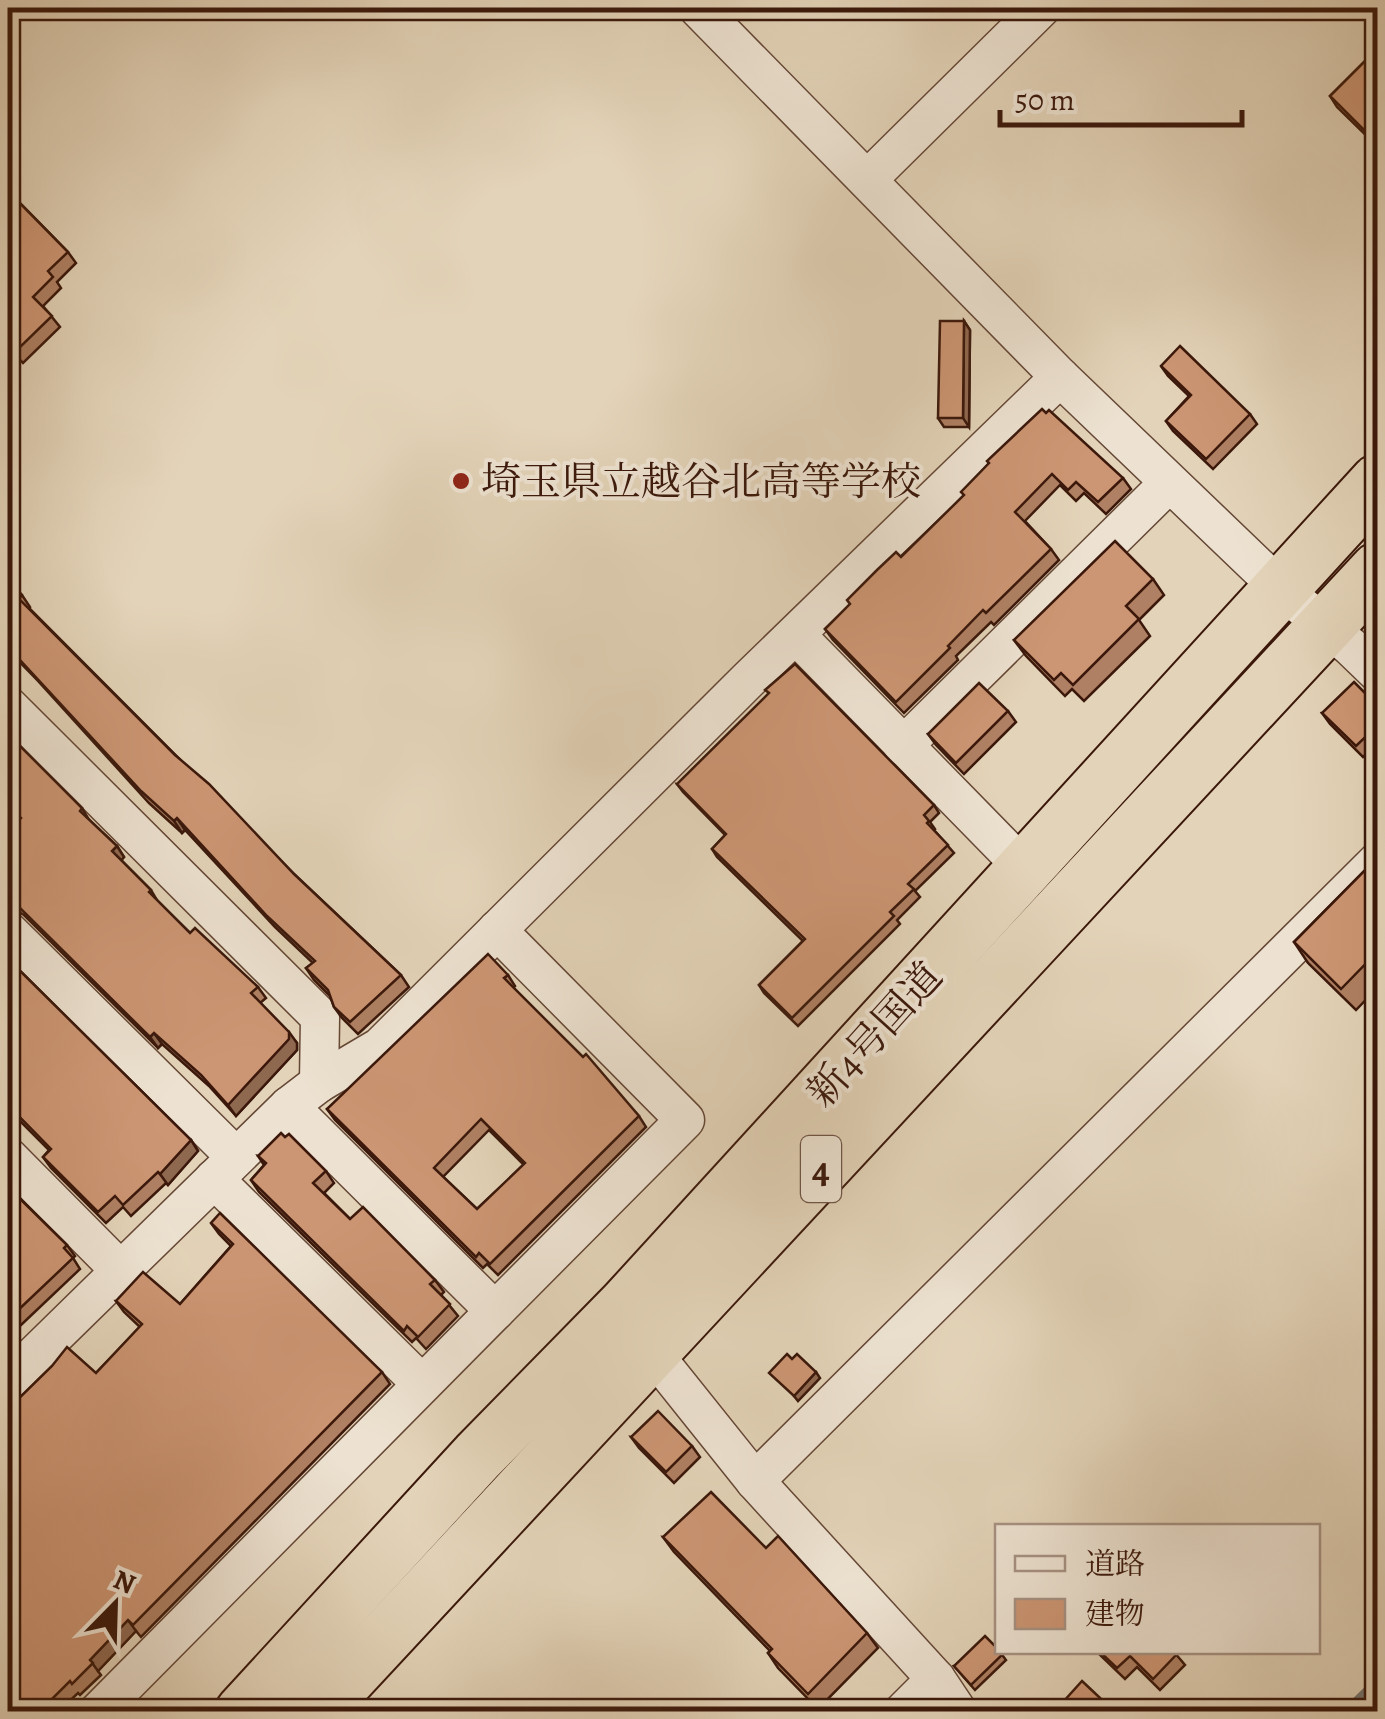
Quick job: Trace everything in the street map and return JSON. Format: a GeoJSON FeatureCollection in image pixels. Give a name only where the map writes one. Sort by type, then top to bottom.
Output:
{"type":"FeatureCollection","features":[{"type":"Feature","properties":{"kind":"highway","name":"新4号国道"},"geometry":{"type":"LineString","coordinates":[[243,1712],[478,1456],[639,1291],[1378,482]]}},
{"type":"Feature","properties":{"kind":"highway","name":"新4号国道"},"geometry":{"type":"LineString","coordinates":[[316,1712],[1378,570]]}},
{"type":"Feature","properties":{"kind":"street"},"geometry":{"type":"LineString","coordinates":[[698,8],[1169,484],[1378,673]]}},
{"type":"Feature","properties":{"kind":"street"},"geometry":{"type":"LineString","coordinates":[[868,178],[1041,8]]}},
{"type":"Feature","properties":{"kind":"street"},"geometry":{"type":"LineString","coordinates":[[9,1378],[289,1106],[380,1047],[1060,377]]}},
{"type":"Feature","properties":{"kind":"street"},"geometry":{"type":"LineString","coordinates":[[903,746],[1169,484]]}},
{"type":"Feature","properties":{"kind":"street"},"geometry":{"type":"LineString","coordinates":[[796,635],[1024,869]]}},
{"type":"Feature","properties":{"kind":"street"},"geometry":{"type":"LineString","coordinates":[[8,706],[320,1017],[319,1083]]}},
{"type":"Feature","properties":{"kind":"street"},"geometry":{"type":"LineString","coordinates":[[755,1481],[1378,861]]}},
{"type":"Feature","properties":{"kind":"street"},"geometry":{"type":"LineString","coordinates":[[98,1712],[685,1120],[497,930]]}},
{"type":"Feature","properties":{"kind":"street"},"geometry":{"type":"LineString","coordinates":[[8,931],[422,1384]]}},
{"type":"Feature","properties":{"kind":"street"},"geometry":{"type":"LineString","coordinates":[[289,1106],[495,1311]]}},
{"type":"Feature","properties":{"kind":"street"},"geometry":{"type":"LineString","coordinates":[[8,1158],[120,1270]]}},
{"type":"Feature","properties":{"kind":"street"},"geometry":{"type":"LineString","coordinates":[[651,1351],[755,1481],[936,1678],[958,1712]]}},
{"type":"Feature","properties":{"kind":"street"},"geometry":{"type":"LineString","coordinates":[[903,1712],[936,1678]]}},
{"type":"Feature","properties":{"kind":"building"},"geometry":{"type":"Polygon","coordinates":[[[1378,48],[1378,144],[1330,96],[1378,48]]]}},
{"type":"Feature","properties":{"kind":"building"},"geometry":{"type":"Polygon","coordinates":[[[8,191],[68,252],[48,271],[53,277],[33,297],[52,316],[15,352],[8,344],[8,191]]]}},
{"type":"Feature","properties":{"kind":"building"},"geometry":{"type":"Polygon","coordinates":[[[940,321],[964,321],[963,418],[938,418],[940,321]]]}},
{"type":"Feature","properties":{"kind":"building"},"geometry":{"type":"Polygon","coordinates":[[[1180,346],[1250,414],[1206,459],[1166,421],[1191,395],[1161,366],[1180,346]]]}},
{"type":"Feature","properties":{"kind":"building"},"geometry":{"type":"Polygon","coordinates":[[[1042,409],[1046,413],[1049,410],[1123,478],[1098,502],[1076,482],[1068,490],[1052,474],[1015,512],[1051,549],[986,613],[983,610],[896,702],[825,629],[877,570],[896,552],[901,557],[964,495],[961,492],[987,461],[1042,409]]]}},
{"type":"Feature","properties":{"kind":"building"},"geometry":{"type":"Polygon","coordinates":[[[1115,541],[1153,579],[1126,606],[1139,619],[1073,685],[1061,673],[1054,680],[1014,640],[1115,541]]]}},
{"type":"Feature","properties":{"kind":"building"},"geometry":{"type":"Polygon","coordinates":[[[8,580],[22,595],[19,599],[209,784],[294,874],[401,975],[350,1022],[334,1007],[328,990],[306,968],[315,961],[267,916],[177,818],[174,821],[141,791],[8,647],[8,580]]]}},
{"type":"Feature","properties":{"kind":"building"},"geometry":{"type":"Polygon","coordinates":[[[795,664],[934,805],[924,815],[948,845],[908,884],[914,889],[890,912],[894,916],[792,1018],[759,985],[805,939],[712,849],[726,834],[677,784],[769,693],[765,690],[795,664]]]}},
{"type":"Feature","properties":{"kind":"building"},"geometry":{"type":"Polygon","coordinates":[[[1354,682],[1378,706],[1378,725],[1356,746],[1322,713],[1354,682]]]}},
{"type":"Feature","properties":{"kind":"building"},"geometry":{"type":"Polygon","coordinates":[[[979,683],[1008,711],[956,763],[928,734],[979,683]]]}},
{"type":"Feature","properties":{"kind":"building"},"geometry":{"type":"Polygon","coordinates":[[[8,734],[117,846],[112,851],[149,892],[190,933],[195,928],[258,987],[251,993],[289,1032],[289,1039],[228,1105],[154,1033],[150,1037],[8,899],[8,832],[21,818],[8,805],[8,734]]]}},
{"type":"Feature","properties":{"kind":"building"},"geometry":{"type":"Polygon","coordinates":[[[1378,857],[1378,951],[1341,989],[1294,942],[1378,857]]]}},
{"type":"Feature","properties":{"kind":"building"},"geometry":{"type":"Polygon","coordinates":[[[488,954],[508,975],[504,978],[583,1057],[586,1054],[639,1116],[490,1264],[479,1253],[476,1257],[327,1109],[488,954]],[[481,1119],[434,1168],[477,1209],[525,1163],[481,1119]]]}},
{"type":"Feature","properties":{"kind":"building"},"geometry":{"type":"Polygon","coordinates":[[[8,959],[191,1140],[160,1174],[123,1205],[115,1196],[98,1212],[43,1157],[51,1149],[8,1105],[8,959]]]}},
{"type":"Feature","properties":{"kind":"building"},"geometry":{"type":"Polygon","coordinates":[[[281,1133],[285,1137],[289,1134],[326,1171],[313,1183],[350,1219],[363,1207],[435,1280],[430,1284],[450,1304],[418,1337],[407,1326],[404,1331],[251,1180],[266,1163],[258,1156],[281,1133]]]}},
{"type":"Feature","properties":{"kind":"building"},"geometry":{"type":"Polygon","coordinates":[[[8,1187],[67,1245],[64,1248],[73,1258],[14,1314],[8,1309],[8,1187]]]}},
{"type":"Feature","properties":{"kind":"building"},"geometry":{"type":"Polygon","coordinates":[[[220,1213],[382,1372],[133,1625],[128,1620],[72,1684],[70,1681],[39,1712],[8,1712],[8,1409],[67,1347],[96,1373],[142,1324],[116,1301],[143,1272],[180,1304],[233,1244],[211,1223],[220,1213]]]}},
{"type":"Feature","properties":{"kind":"building"},"geometry":{"type":"Polygon","coordinates":[[[787,1354],[792,1359],[797,1354],[816,1372],[794,1396],[769,1373],[787,1354]]]}},
{"type":"Feature","properties":{"kind":"building"},"geometry":{"type":"Polygon","coordinates":[[[658,1411],[692,1446],[666,1472],[631,1437],[658,1411]]]}},
{"type":"Feature","properties":{"kind":"building"},"geometry":{"type":"Polygon","coordinates":[[[711,1492],[766,1548],[778,1536],[867,1633],[808,1694],[768,1653],[772,1649],[663,1537],[711,1492]]]}},
{"type":"Feature","properties":{"kind":"building"},"geometry":{"type":"Polygon","coordinates":[[[985,1636],[995,1646],[995,1654],[1003,1654],[971,1685],[954,1666],[985,1636]]]}},
{"type":"Feature","properties":{"kind":"building"},"geometry":{"type":"Polygon","coordinates":[[[1102,1654],[1177,1654],[1153,1679],[1130,1656],[1117,1668],[1102,1654]]]}},
{"type":"Feature","properties":{"kind":"building"},"geometry":{"type":"Polygon","coordinates":[[[1082,1681],[1115,1712],[1054,1712],[1082,1681]]]}},
{"type":"Feature","properties":{"kind":"waterway"},"geometry":{"type":"LineString","coordinates":[[1346,1712],[1378,1681]]}},
{"type":"Feature","properties":{"kind":"place","name":"埼玉県立越谷北高等学校"},"geometry":{"type":"Point","coordinates":[461,481]}}]}
